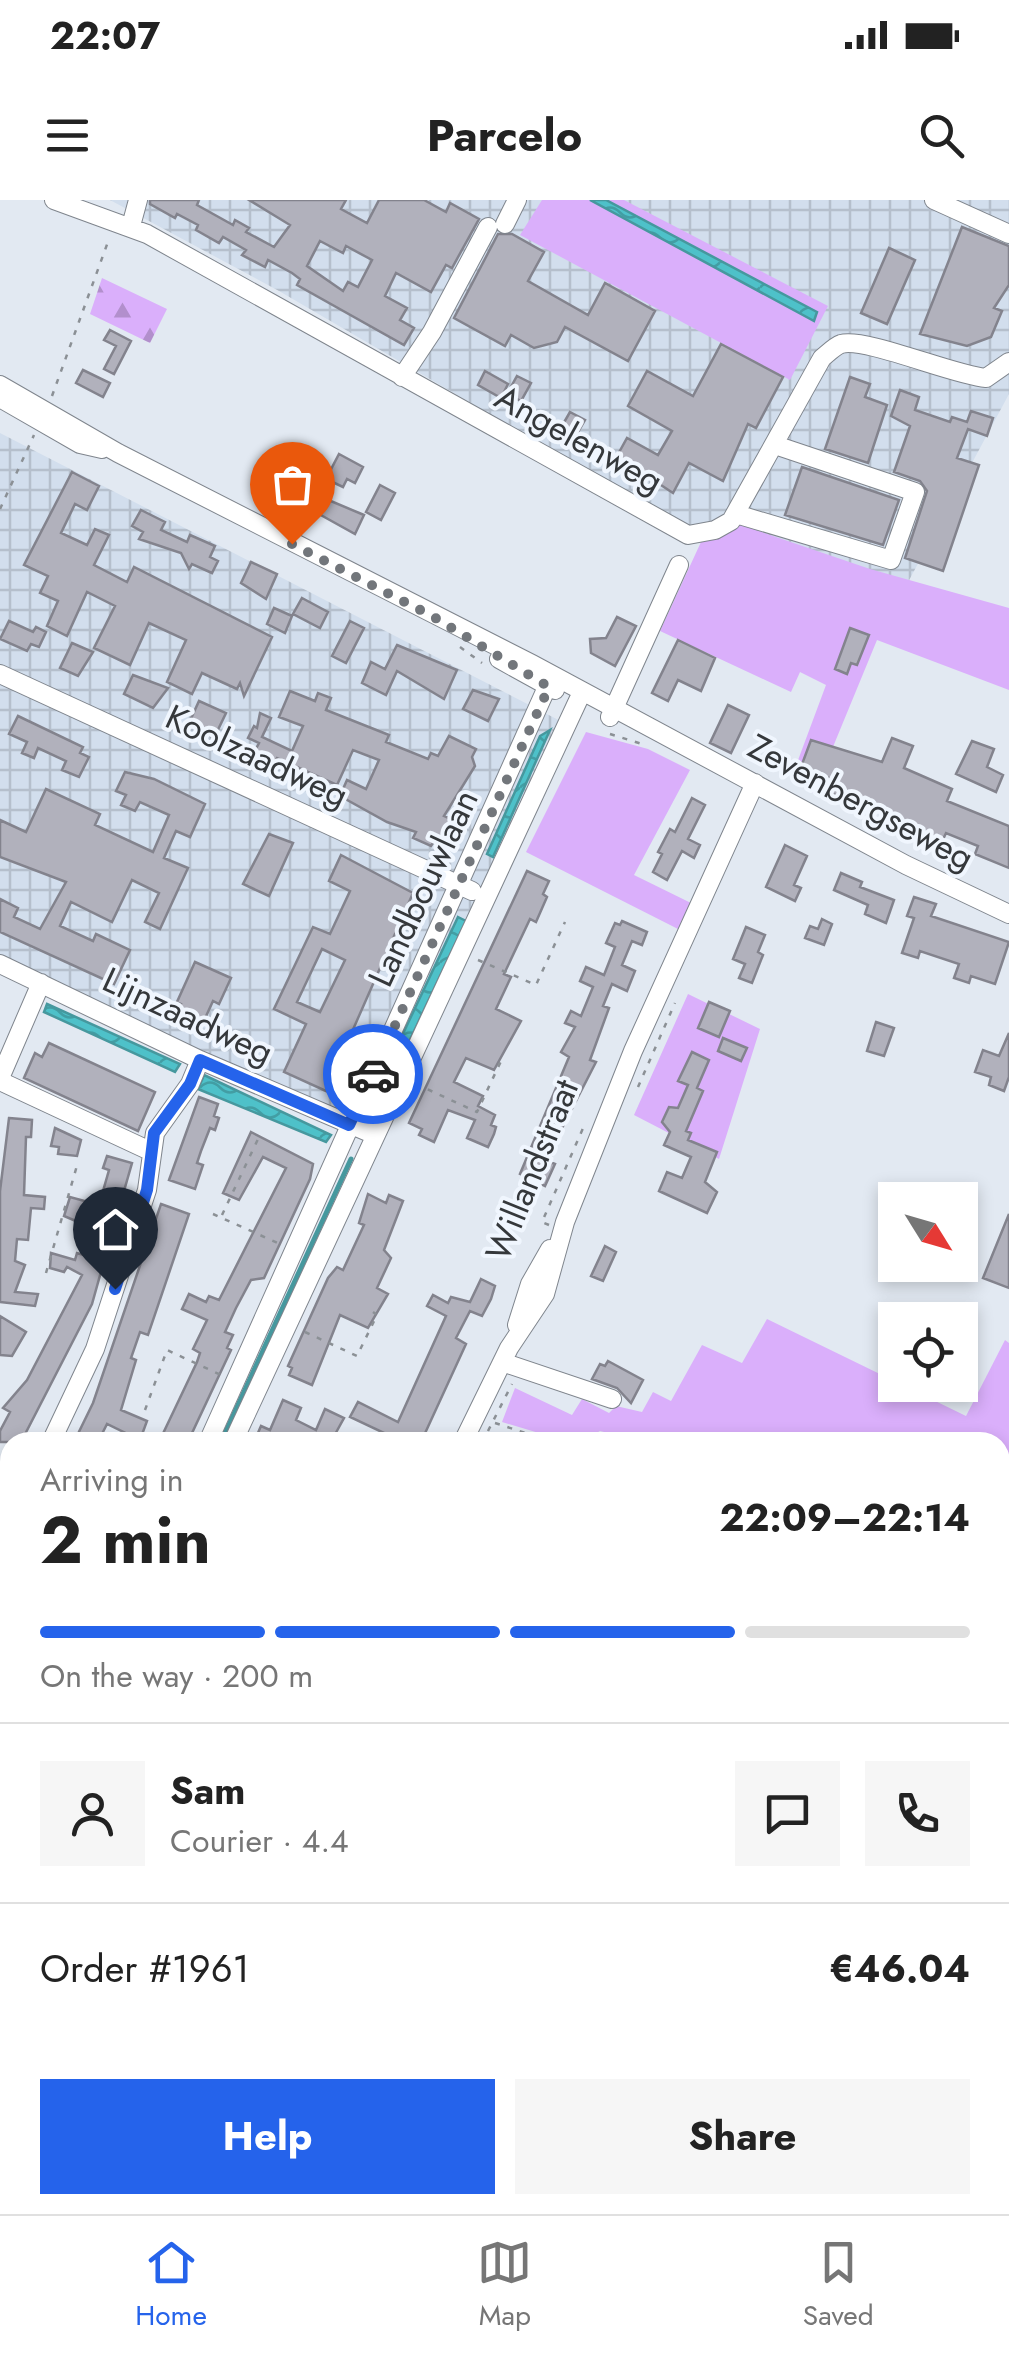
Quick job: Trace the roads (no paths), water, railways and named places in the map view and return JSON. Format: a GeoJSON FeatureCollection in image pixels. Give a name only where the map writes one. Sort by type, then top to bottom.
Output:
{"type":"FeatureCollection","features":[{"type":"Feature","properties":{"kind":"street","name":"Angelenweg"},"geometry":{"type":"LineString","coordinates":[[54,200],[123,223],[688,535],[715,530],[736,514]]}},
{"type":"Feature","properties":{"kind":"street"},"geometry":{"type":"LineString","coordinates":[[123,223],[138,200]]}},
{"type":"Feature","properties":{"kind":"street"},"geometry":{"type":"LineString","coordinates":[[402,377],[517,200]]}},
{"type":"Feature","properties":{"kind":"street"},"geometry":{"type":"LineString","coordinates":[[934,200],[1009,234]]}},
{"type":"Feature","properties":{"kind":"street"},"geometry":{"type":"LineString","coordinates":[[775,445],[916,492],[890,560],[736,514],[822,358],[841,344],[860,344],[966,376],[986,378],[1009,362]]}},
{"type":"Feature","properties":{"kind":"street","name":"Zevenbergseweg"},"geometry":{"type":"LineString","coordinates":[[0,385],[80,444],[118,454],[580,697],[1009,914]]}},
{"type":"Feature","properties":{"kind":"street","name":"Zevenbergseweg"},"geometry":{"type":"LineString","coordinates":[[0,398],[43,416]]}},
{"type":"Feature","properties":{"kind":"street"},"geometry":{"type":"LineString","coordinates":[[612,713],[679,565]]}},
{"type":"Feature","properties":{"kind":"street","name":"Koolzaadweg"},"geometry":{"type":"LineString","coordinates":[[0,674],[396,848],[486,898]]}},
{"type":"Feature","properties":{"kind":"street","name":"Landbouwlaan"},"geometry":{"type":"LineString","coordinates":[[213,1432],[551,682]]}},
{"type":"Feature","properties":{"kind":"street","name":"Landbouwlaan"},"geometry":{"type":"LineString","coordinates":[[238,1432],[580,697]]}},
{"type":"Feature","properties":{"kind":"street","name":"Willandstraat"},"geometry":{"type":"LineString","coordinates":[[469,1432],[510,1360],[530,1284],[633,1051],[690,945],[754,783]]}},
{"type":"Feature","properties":{"kind":"street","name":"Lijnzaadweg"},"geometry":{"type":"LineString","coordinates":[[0,964],[200,1060],[349,1125]]}},
{"type":"Feature","properties":{"kind":"street"},"geometry":{"type":"LineString","coordinates":[[41,984],[0,1080],[150,1151]]}},
{"type":"Feature","properties":{"kind":"street"},"geometry":{"type":"LineString","coordinates":[[56,1432],[95,1348],[147,1190],[154,1133],[190,1084],[200,1060]]}},
{"type":"Feature","properties":{"kind":"street"},"geometry":{"type":"LineString","coordinates":[[349,1125],[375,1135]]}},
{"type":"Feature","properties":{"kind":"street"},"geometry":{"type":"LineString","coordinates":[[510,1360],[612,1399]]}},
{"type":"Feature","properties":{"kind":"water"},"geometry":{"type":"Polygon","coordinates":[[[590,200],[606,200],[817,312],[814,321],[590,200]]]}},
{"type":"Feature","properties":{"kind":"water"},"geometry":{"type":"Polygon","coordinates":[[[550,730],[493,857],[487,854],[540,736],[550,730]]]}},
{"type":"Feature","properties":{"kind":"water"},"geometry":{"type":"Polygon","coordinates":[[[458,917],[466,921],[383,1097],[375,1093],[458,917]]]}},
{"type":"Feature","properties":{"kind":"water"},"geometry":{"type":"Polygon","coordinates":[[[47,1004],[180,1064],[175,1072],[44,1012],[47,1004]]]}},
{"type":"Feature","properties":{"kind":"water"},"geometry":{"type":"Polygon","coordinates":[[[204,1075],[331,1135],[326,1142],[198,1089],[204,1075]]]}},
{"type":"Feature","properties":{"kind":"waterway"},"geometry":{"type":"LineString","coordinates":[[226,1432],[351,1159]]}}]}
